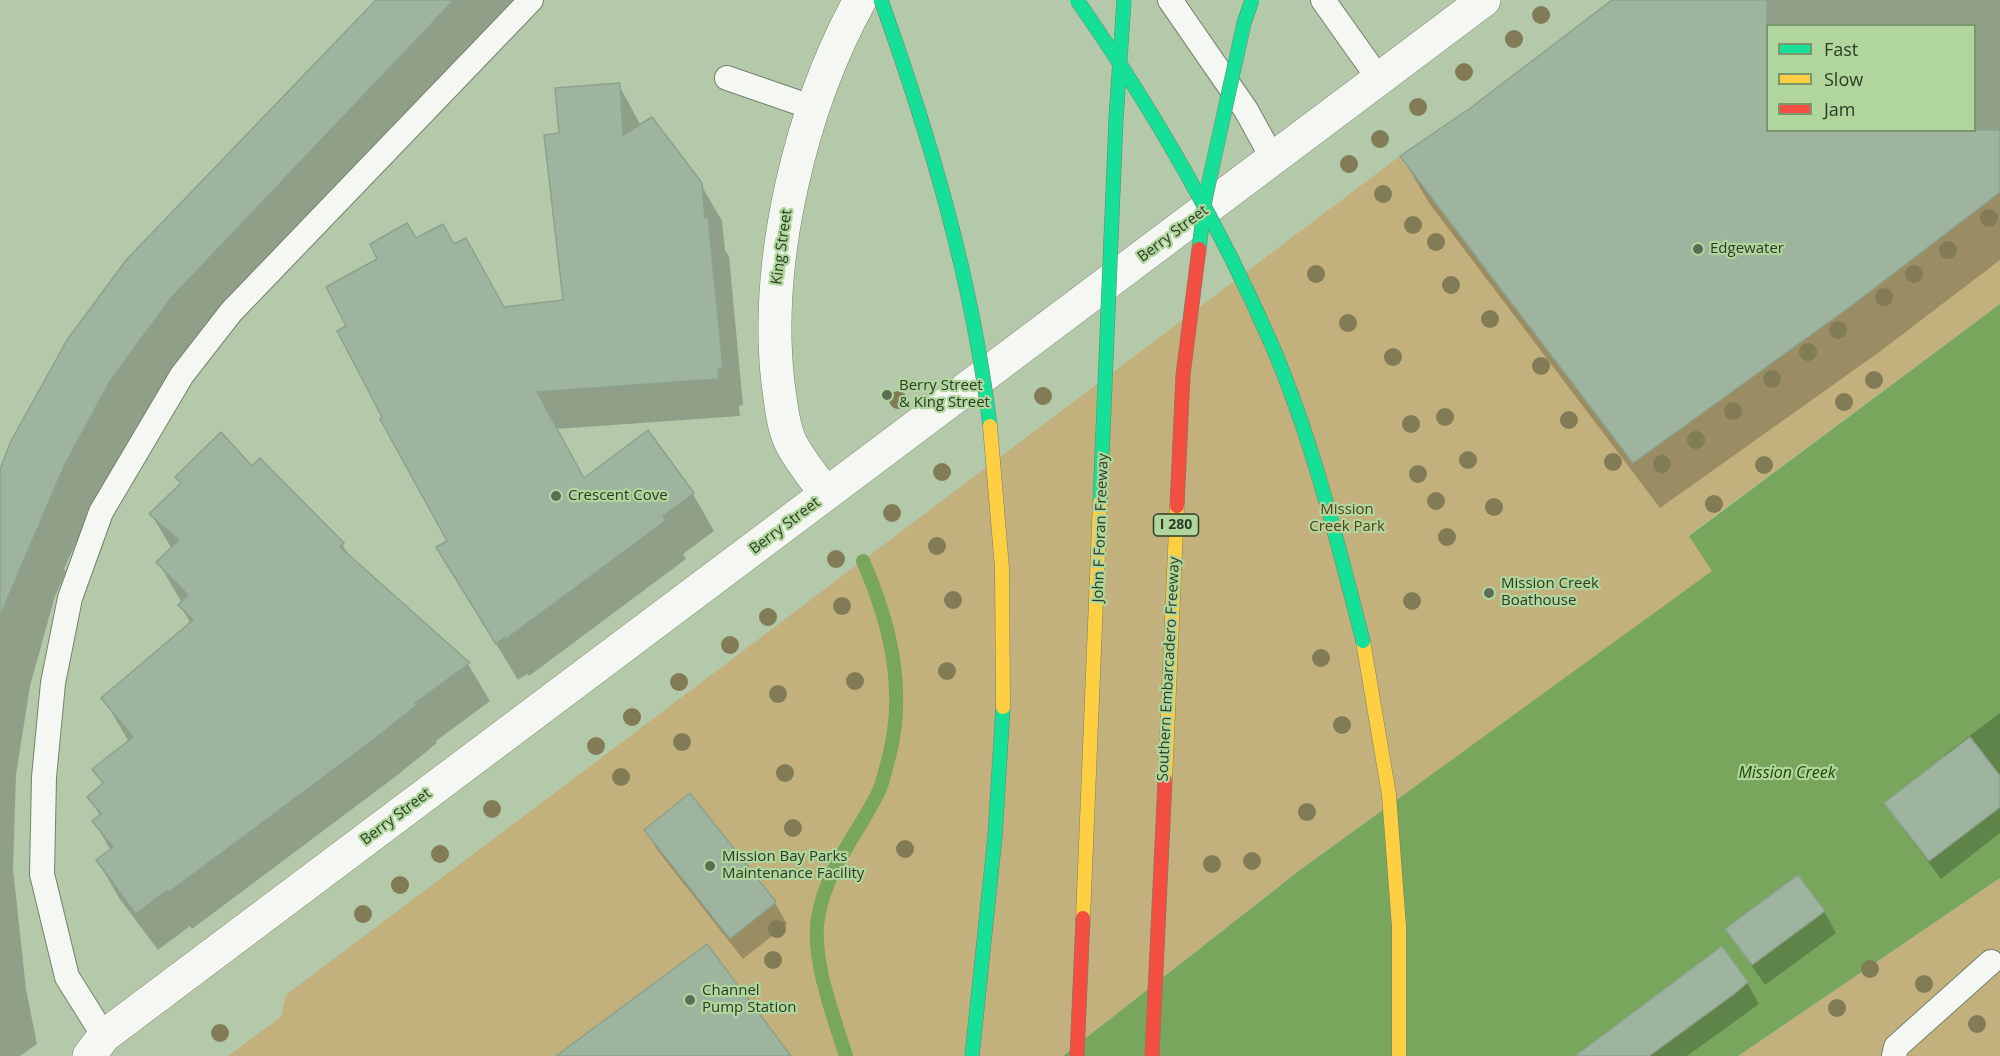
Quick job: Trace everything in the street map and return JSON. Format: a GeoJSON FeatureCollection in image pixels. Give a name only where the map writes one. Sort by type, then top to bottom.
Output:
{"type":"FeatureCollection","features":[{"type":"Feature","properties":{"kind":"highway"},"geometry":{"type":"LineString","coordinates":[[881,0],[918,103],[957,237],[982,372],[999,499],[1004,617],[1002,747],[972,1056]]}},
{"type":"Feature","properties":{"kind":"highway"},"geometry":{"type":"LineString","coordinates":[[1077,0],[1110,48],[1194,187],[1271,343],[1323,486],[1363,641],[1389,795],[1399,927],[1399,1056]]}},
{"type":"Feature","properties":{"kind":"highway","name":"John F Foran Freeway"},"geometry":{"type":"LineString","coordinates":[[1077,1056],[1099,585],[1116,119],[1124,0]]}},
{"type":"Feature","properties":{"kind":"highway","name":"Southern Embarcadero Freeway"},"geometry":{"type":"LineString","coordinates":[[1152,1056],[1183,375],[1205,200],[1244,23],[1252,0]]}},
{"type":"Feature","properties":{"kind":"street","name":"King Street"},"geometry":{"type":"LineString","coordinates":[[826,494],[797,454],[785,426],[777,368],[774,321],[777,276],[786,213],[814,108],[860,0]]}},
{"type":"Feature","properties":{"kind":"street","name":"Berry Street"},"geometry":{"type":"LineString","coordinates":[[97,1046],[1484,0]]}},
{"type":"Feature","properties":{"kind":"lane"},"geometry":{"type":"LineString","coordinates":[[97,1046],[67,977],[42,874],[44,777],[53,684],[70,598],[101,512],[182,375],[231,312],[531,0]]}},
{"type":"Feature","properties":{"kind":"lane"},"geometry":{"type":"LineString","coordinates":[[1170,0],[1246,110],[1273,159]]}},
{"type":"Feature","properties":{"kind":"lane"},"geometry":{"type":"LineString","coordinates":[[1323,0],[1378,79]]}},
{"type":"Feature","properties":{"kind":"lane"},"geometry":{"type":"LineString","coordinates":[[728,78],[814,108]]}},
{"type":"Feature","properties":{"kind":"lane"},"geometry":{"type":"LineString","coordinates":[[1894,1056],[1896,1047],[1991,962]]}},
{"type":"Feature","properties":{"kind":"green space","name":"Mission Creek Park"},"geometry":{"type":"Polygon","coordinates":[[[1400,156],[1633,463],[1851,306],[2000,192],[2000,304],[1689,535],[1713,571],[1300,870],[1063,1056],[228,1056],[281,1017],[286,995],[1400,156]]]}},
{"type":"Feature","properties":{"kind":"green space"},"geometry":{"type":"Polygon","coordinates":[[[2000,878],[2000,1056],[1738,1056],[2000,878]]]}},
{"type":"Feature","properties":{"kind":"water","name":"Mission Creek"},"geometry":{"type":"Polygon","coordinates":[[[2000,304],[2000,878],[1738,1056],[1063,1056],[1300,870],[1712,571],[1689,536],[2000,304]]]}},
{"type":"Feature","properties":{"kind":"building"},"geometry":{"type":"Polygon","coordinates":[[[376,0],[454,0],[171,298],[110,381],[65,464],[0,616],[0,469],[11,441],[67,340],[127,259],[376,0]]]}},
{"type":"Feature","properties":{"kind":"building","name":"Edgewater"},"geometry":{"type":"Polygon","coordinates":[[[1612,0],[1767,0],[1766,132],[2000,130],[2000,192],[1851,306],[1633,463],[1400,156],[1469,109],[1612,0]]]}},
{"type":"Feature","properties":{"kind":"building"},"geometry":{"type":"Polygon","coordinates":[[[620,83],[623,135],[652,117],[702,183],[705,218],[708,217],[723,368],[718,369],[719,379],[537,392],[584,478],[648,430],[694,493],[663,516],[665,521],[506,639],[505,637],[496,644],[436,547],[447,541],[380,419],[382,417],[337,331],[346,326],[326,287],[377,259],[370,244],[407,223],[416,238],[443,224],[454,244],[466,238],[504,307],[563,300],[544,135],[559,133],[555,88],[620,83]]]}},
{"type":"Feature","properties":{"kind":"building"},"geometry":{"type":"Polygon","coordinates":[[[221,432],[252,466],[260,458],[344,543],[340,547],[470,663],[415,703],[417,705],[373,740],[136,914],[96,860],[113,847],[92,821],[101,814],[87,797],[103,783],[92,769],[133,737],[101,698],[193,620],[178,605],[188,595],[156,562],[179,540],[149,514],[181,483],[175,477],[221,432]]]}},
{"type":"Feature","properties":{"kind":"building"},"geometry":{"type":"Polygon","coordinates":[[[1970,737],[2000,776],[2000,807],[1929,861],[1884,803],[1970,737]]]}},
{"type":"Feature","properties":{"kind":"building","name":"Mission Bay Parks Maintenance Facility"},"geometry":{"type":"Polygon","coordinates":[[[690,793],[776,902],[730,939],[644,830],[690,793]]]}},
{"type":"Feature","properties":{"kind":"building"},"geometry":{"type":"Polygon","coordinates":[[[1798,875],[1825,911],[1752,965],[1725,929],[1798,875]]]}},
{"type":"Feature","properties":{"kind":"building","name":"Channel Pump Station"},"geometry":{"type":"Polygon","coordinates":[[[707,944],[791,1056],[556,1056],[707,944]]]}},
{"type":"Feature","properties":{"kind":"building"},"geometry":{"type":"Polygon","coordinates":[[[1722,946],[1748,982],[1734,994],[1649,1056],[1575,1056],[1722,946]]]}},
{"type":"Feature","properties":{"kind":"waterway"},"geometry":{"type":"LineString","coordinates":[[846,1056],[821,969],[818,951],[818,918],[822,900],[835,868],[880,788],[894,735],[896,710],[896,684],[888,634],[863,561]]}},
{"type":"Feature","properties":{"kind":"traffic: slow"},"geometry":{"type":"LineString","coordinates":[[990,426],[1002,568],[1003,707]]}},
{"type":"Feature","properties":{"kind":"traffic: slow"},"geometry":{"type":"LineString","coordinates":[[1083,918],[1100,503]]}},
{"type":"Feature","properties":{"kind":"traffic: slow"},"geometry":{"type":"LineString","coordinates":[[1165,780],[1177,506]]}},
{"type":"Feature","properties":{"kind":"traffic: slow"},"geometry":{"type":"LineString","coordinates":[[1363,641],[1389,795],[1399,927],[1399,1056]]}},
{"type":"Feature","properties":{"kind":"traffic: fast"},"geometry":{"type":"LineString","coordinates":[[881,0],[917,105],[948,210],[972,317],[990,426]]}},
{"type":"Feature","properties":{"kind":"traffic: fast"},"geometry":{"type":"LineString","coordinates":[[1077,0],[1157,124],[1206,210],[1251,298],[1299,415],[1333,527],[1363,641]]}},
{"type":"Feature","properties":{"kind":"traffic: fast"},"geometry":{"type":"LineString","coordinates":[[1100,503],[1116,119],[1124,0]]}},
{"type":"Feature","properties":{"kind":"traffic: fast"},"geometry":{"type":"LineString","coordinates":[[1199,249],[1205,200],[1244,23],[1252,0]]}},
{"type":"Feature","properties":{"kind":"traffic: fast"},"geometry":{"type":"LineString","coordinates":[[972,1056],[995,836],[1003,707]]}},
{"type":"Feature","properties":{"kind":"traffic: jam"},"geometry":{"type":"LineString","coordinates":[[1177,506],[1183,375],[1199,249]]}},
{"type":"Feature","properties":{"kind":"traffic: jam"},"geometry":{"type":"LineString","coordinates":[[1152,1056],[1165,780]]}},
{"type":"Feature","properties":{"kind":"traffic: jam"},"geometry":{"type":"LineString","coordinates":[[1077,1056],[1083,918]]}},
{"type":"Feature","properties":{"kind":"place","name":"Edgewater"},"geometry":{"type":"Point","coordinates":[1698,249]}},
{"type":"Feature","properties":{"kind":"place","name":"Berry Street & King Street"},"geometry":{"type":"Point","coordinates":[887,395]}},
{"type":"Feature","properties":{"kind":"place","name":"Crescent Cove"},"geometry":{"type":"Point","coordinates":[556,496]}},
{"type":"Feature","properties":{"kind":"place","name":"Mission Creek Boathouse"},"geometry":{"type":"Point","coordinates":[1489,593]}},
{"type":"Feature","properties":{"kind":"place","name":"Mission Bay Parks Maintenance Facility"},"geometry":{"type":"Point","coordinates":[710,866]}},
{"type":"Feature","properties":{"kind":"place","name":"Channel Pump Station"},"geometry":{"type":"Point","coordinates":[690,1000]}}]}
